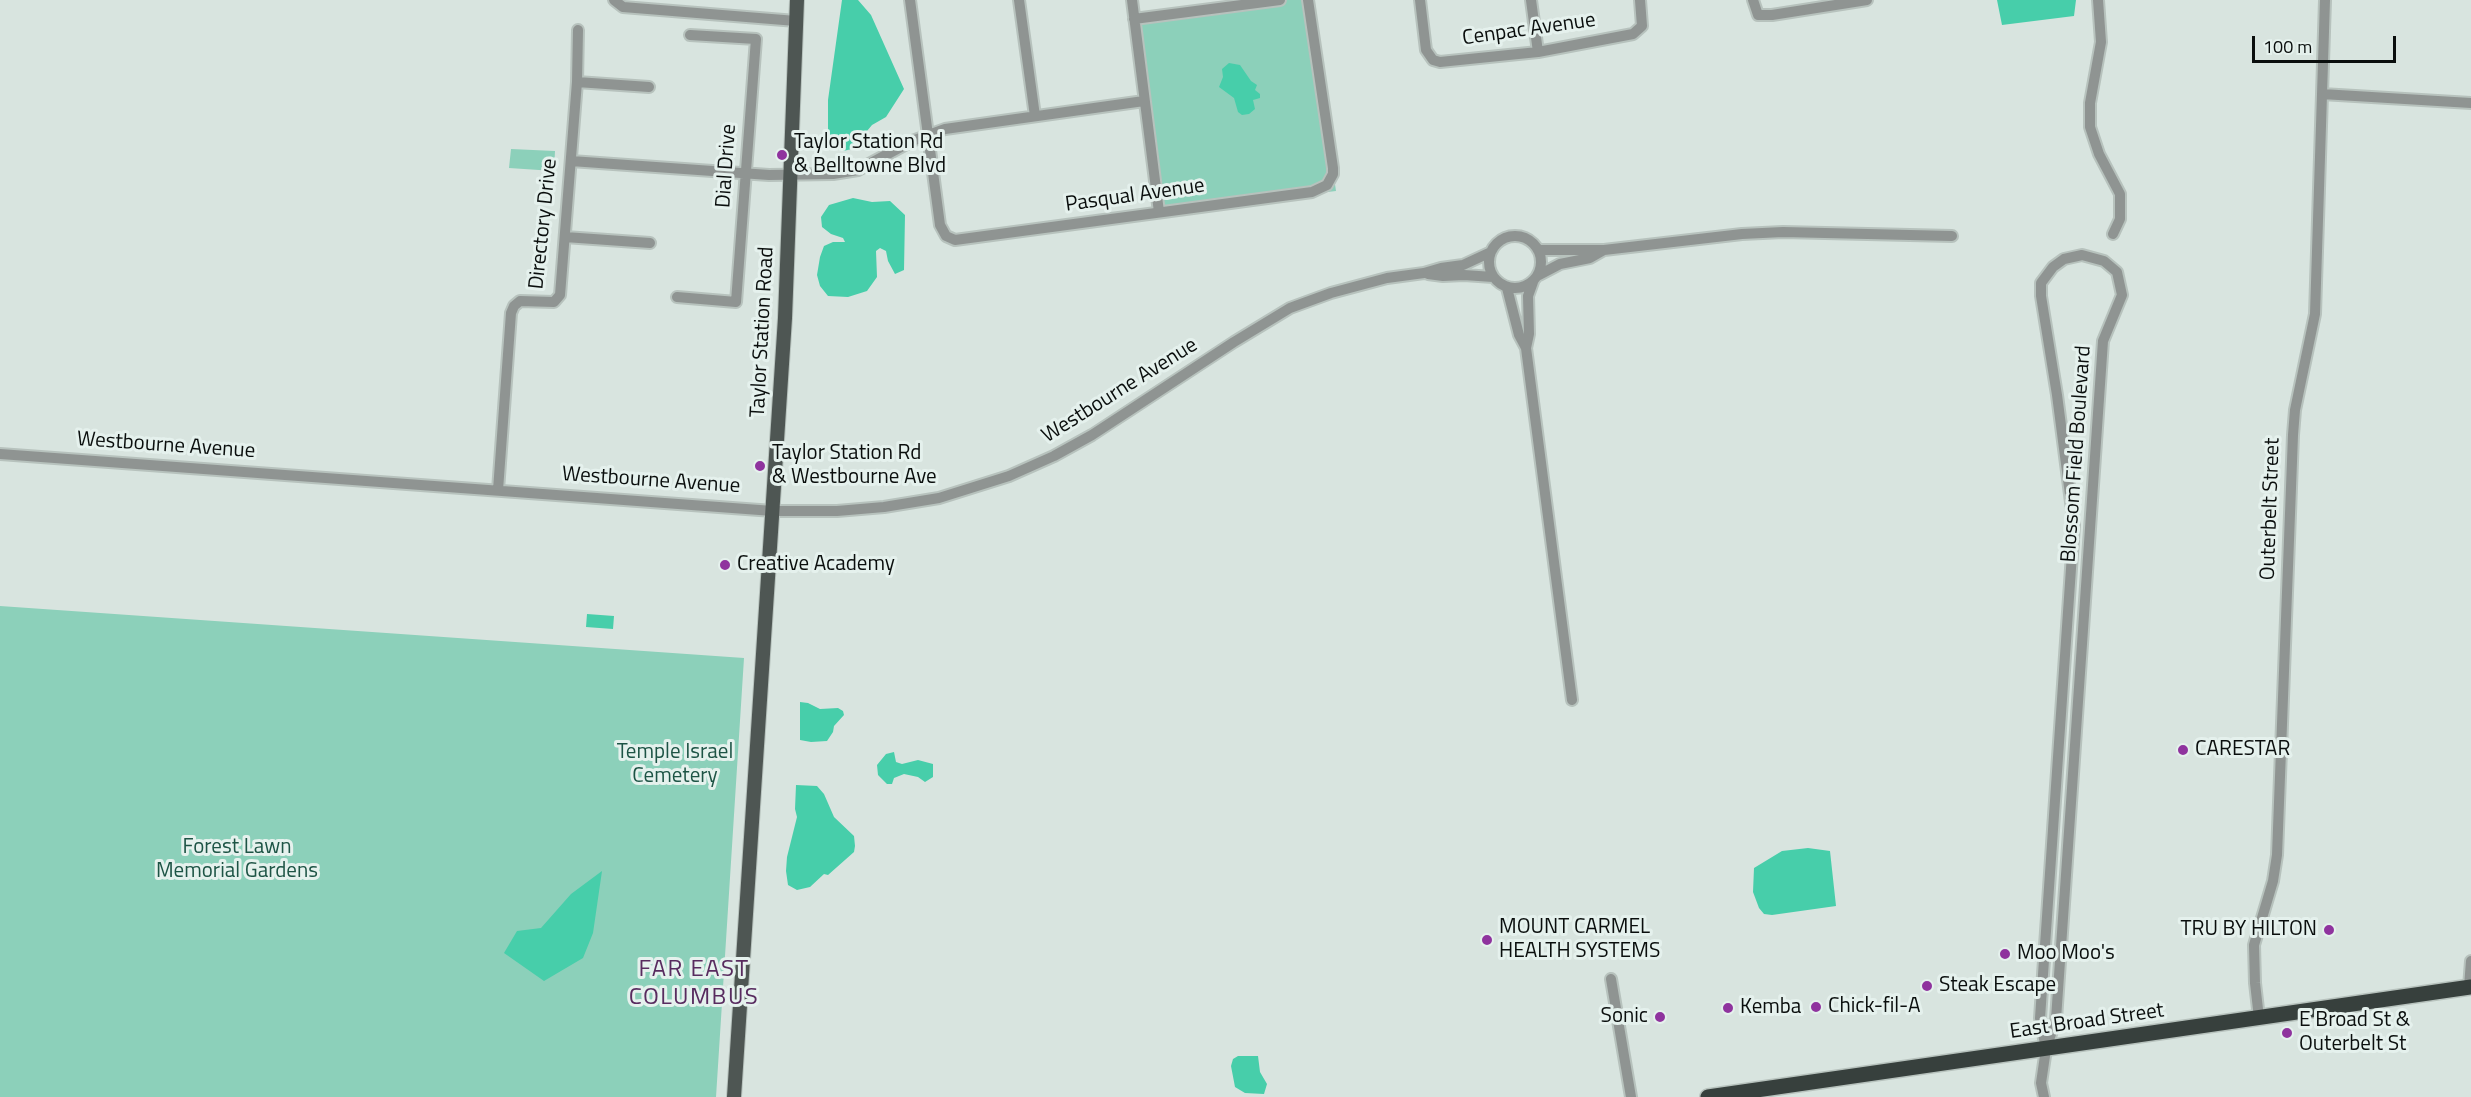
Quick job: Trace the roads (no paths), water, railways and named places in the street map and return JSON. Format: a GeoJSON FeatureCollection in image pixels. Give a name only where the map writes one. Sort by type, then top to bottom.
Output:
{"type":"FeatureCollection","features":[{"type":"Feature","properties":{"kind":"highway","name":"East Broad Street"},"geometry":{"type":"LineString","coordinates":[[1708,1097],[2470,987]]}},
{"type":"Feature","properties":{"kind":"main road","name":"Taylor Station Road"},"geometry":{"type":"LineString","coordinates":[[734,1097],[785,318],[797,0]]}},
{"type":"Feature","properties":{"kind":"street"},"geometry":{"type":"LineString","coordinates":[[910,0],[927,135]]}},
{"type":"Feature","properties":{"kind":"street"},"geometry":{"type":"LineString","coordinates":[[1019,0],[1035,116]]}},
{"type":"Feature","properties":{"kind":"street"},"geometry":{"type":"LineString","coordinates":[[1131,0],[1159,212]]}},
{"type":"Feature","properties":{"kind":"street"},"geometry":{"type":"LineString","coordinates":[[1134,19],[1280,0]]}},
{"type":"Feature","properties":{"kind":"street","name":"Pasqual Avenue"},"geometry":{"type":"LineString","coordinates":[[927,135],[940,225],[946,236],[955,240],[1312,192],[1327,185],[1333,174],[1333,168],[1308,0]]}},
{"type":"Feature","properties":{"kind":"street","name":"Cenpac Avenue"},"geometry":{"type":"LineString","coordinates":[[1420,0],[1426,50],[1433,60],[1440,62],[1538,52],[1633,34],[1641,28],[1643,19],[1640,0]]}},
{"type":"Feature","properties":{"kind":"street"},"geometry":{"type":"LineString","coordinates":[[1531,0],[1538,52]]}},
{"type":"Feature","properties":{"kind":"street"},"geometry":{"type":"LineString","coordinates":[[1753,0],[1758,15],[1772,15],[1864,0]]}},
{"type":"Feature","properties":{"kind":"street"},"geometry":{"type":"LineString","coordinates":[[2098,0],[2102,42],[2090,103],[2090,127],[2099,154],[2120,194],[2120,219],[2113,234]]}},
{"type":"Feature","properties":{"kind":"street","name":"Outerbelt Street"},"geometry":{"type":"LineString","coordinates":[[2259,1018],[2254,945],[2273,881],[2277,855],[2293,435],[2295,410],[2315,314],[2325,0]]}},
{"type":"Feature","properties":{"kind":"street"},"geometry":{"type":"LineString","coordinates":[[615,2],[623,7],[691,6],[796,21]]}},
{"type":"Feature","properties":{"kind":"street","name":"Directory Drive"},"geometry":{"type":"LineString","coordinates":[[498,490],[511,313],[519,301],[550,302],[558,299],[561,290],[577,82],[578,30]]}},
{"type":"Feature","properties":{"kind":"street","name":"Dial Drive"},"geometry":{"type":"LineString","coordinates":[[677,297],[736,302],[756,39],[690,35]]}},
{"type":"Feature","properties":{"kind":"street"},"geometry":{"type":"LineString","coordinates":[[577,82],[649,87]]}},
{"type":"Feature","properties":{"kind":"street"},"geometry":{"type":"LineString","coordinates":[[2322,94],[2471,103]]}},
{"type":"Feature","properties":{"kind":"street"},"geometry":{"type":"LineString","coordinates":[[571,160],[746,173],[832,174],[858,170],[927,135],[945,129],[1144,101]]}},
{"type":"Feature","properties":{"kind":"street"},"geometry":{"type":"LineString","coordinates":[[1539,250],[1604,250],[1723,236],[1783,232],[1952,236]]}},
{"type":"Feature","properties":{"kind":"street"},"geometry":{"type":"LineString","coordinates":[[1572,700],[1526,348],[1529,334],[1528,296],[1536,278],[1541,266],[1539,250],[1527,238],[1510,236],[1502,239],[1491,252],[1489,269],[1493,277],[1507,288],[1516,289],[1536,278],[1560,264],[1590,258],[1604,250]]}},
{"type":"Feature","properties":{"kind":"street"},"geometry":{"type":"LineString","coordinates":[[565,237],[650,243]]}},
{"type":"Feature","properties":{"kind":"street","name":"Westbourne Avenue"},"geometry":{"type":"LineString","coordinates":[[0,454],[773,511],[837,511],[884,507],[939,498],[1009,476],[1054,456],[1092,435],[1290,308],[1331,293],[1387,278],[1463,265],[1491,252]]}},
{"type":"Feature","properties":{"kind":"street","name":"Blossom Field Boulevard"},"geometry":{"type":"LineString","coordinates":[[2082,255],[2104,261],[2117,272],[2122,295],[2103,341],[2056,1019],[2046,1049],[2040,1018],[2074,525],[2041,283],[2053,267],[2064,259],[2082,255]]}},
{"type":"Feature","properties":{"kind":"street","name":"Westbourne Avenue"},"geometry":{"type":"LineString","coordinates":[[1424,273],[1443,276],[1464,274],[1493,277]]}},
{"type":"Feature","properties":{"kind":"street"},"geometry":{"type":"LineString","coordinates":[[1507,288],[1519,335],[1526,348]]}},
{"type":"Feature","properties":{"kind":"street"},"geometry":{"type":"LineString","coordinates":[[2470,987],[2471,961]]}},
{"type":"Feature","properties":{"kind":"street"},"geometry":{"type":"LineString","coordinates":[[1611,979],[1630,1097]]}},
{"type":"Feature","properties":{"kind":"street"},"geometry":{"type":"LineString","coordinates":[[2044,1097],[2041,1083],[2046,1049]]}},
{"type":"Feature","properties":{"kind":"place","name":"Taylor Station Rd & Belltowne Blvd"},"geometry":{"type":"Point","coordinates":[782,155]}},
{"type":"Feature","properties":{"kind":"place","name":"Taylor Station Rd & Westbourne Ave"},"geometry":{"type":"Point","coordinates":[760,466]}},
{"type":"Feature","properties":{"kind":"place","name":"Creative Academy"},"geometry":{"type":"Point","coordinates":[725,565]}},
{"type":"Feature","properties":{"kind":"place","name":"CARESTAR"},"geometry":{"type":"Point","coordinates":[2183,750]}},
{"type":"Feature","properties":{"kind":"place","name":"TRU BY HILTON"},"geometry":{"type":"Point","coordinates":[2329,930]}},
{"type":"Feature","properties":{"kind":"place","name":"MOUNT CARMEL HEALTH SYSTEMS"},"geometry":{"type":"Point","coordinates":[1487,940]}},
{"type":"Feature","properties":{"kind":"place","name":"Moo Moo's"},"geometry":{"type":"Point","coordinates":[2005,954]}},
{"type":"Feature","properties":{"kind":"place","name":"Steak Escape"},"geometry":{"type":"Point","coordinates":[1927,986]}},
{"type":"Feature","properties":{"kind":"place","name":"Chick-fil-A"},"geometry":{"type":"Point","coordinates":[1816,1007]}},
{"type":"Feature","properties":{"kind":"place","name":"Kemba"},"geometry":{"type":"Point","coordinates":[1728,1008]}},
{"type":"Feature","properties":{"kind":"place","name":"Sonic"},"geometry":{"type":"Point","coordinates":[1660,1017]}},
{"type":"Feature","properties":{"kind":"place","name":"E Broad St & Outerbelt St"},"geometry":{"type":"Point","coordinates":[2287,1033]}},
{"type":"Feature","properties":{"kind":"district","name":"FAR EAST COLUMBUS"},"geometry":{"type":"Point","coordinates":[694,984]}},
{"type":"Feature","properties":{"kind":"park label","name":"Temple Israel Cemetery"},"geometry":{"type":"Point","coordinates":[675,765]}},
{"type":"Feature","properties":{"kind":"park label","name":"Forest Lawn Memorial Gardens"},"geometry":{"type":"Point","coordinates":[237,860]}}]}
